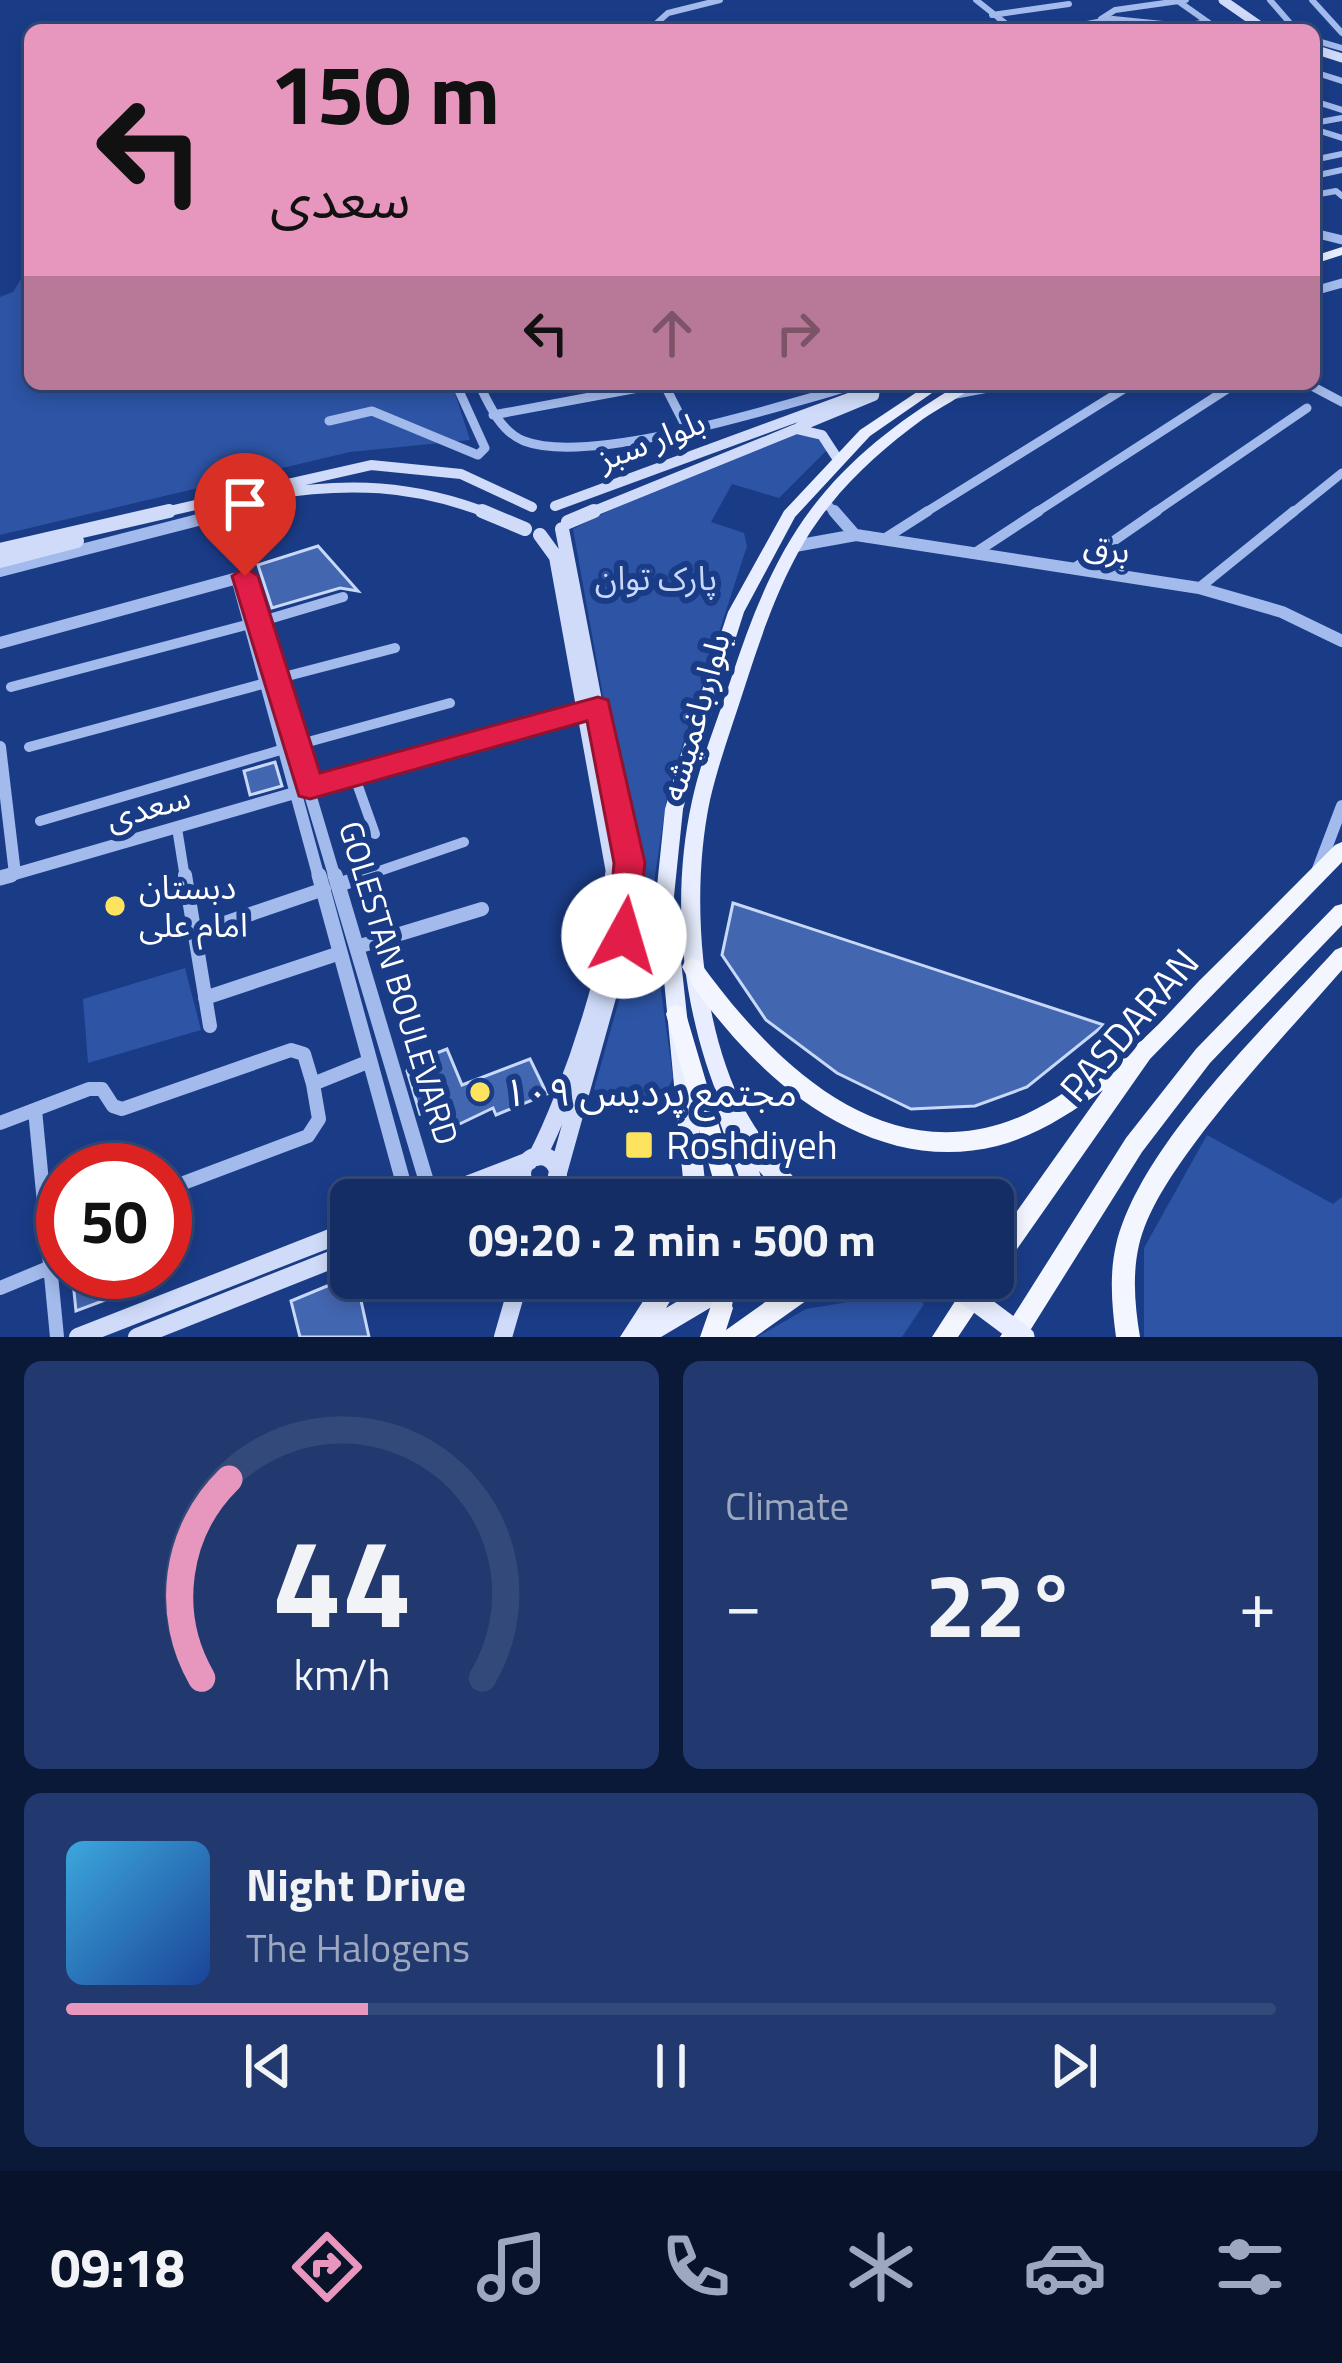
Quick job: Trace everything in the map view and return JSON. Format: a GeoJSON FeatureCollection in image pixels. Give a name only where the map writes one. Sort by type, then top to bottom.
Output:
{"type":"FeatureCollection","features":[{"type":"Feature","properties":{"kind":"highway","name":"PASDARAN"},"geometry":{"type":"LineString","coordinates":[[1014,1234],[1143,1052],[1342,850]]}},
{"type":"Feature","properties":{"kind":"highway"},"geometry":{"type":"LineString","coordinates":[[1012,1337],[1134,1145],[1175,1092],[1342,912]]}},
{"type":"Feature","properties":{"kind":"highway"},"geometry":{"type":"LineString","coordinates":[[1128,1337],[1123,1288],[1129,1239],[1146,1200],[1184,1142],[1342,956]]}},
{"type":"Feature","properties":{"kind":"highway"},"geometry":{"type":"LineString","coordinates":[[692,967],[729,1024],[767,1061],[850,1120],[901,1138],[944,1141],[995,1136],[1045,1115],[1143,1052]]}},
{"type":"Feature","properties":{"kind":"highway"},"geometry":{"type":"LineString","coordinates":[[676,1014],[724,1179]]}},
{"type":"Feature","properties":{"kind":"highway"},"geometry":{"type":"LineString","coordinates":[[712,1337],[721,1299]]}},
{"type":"Feature","properties":{"kind":"highway"},"geometry":{"type":"LineString","coordinates":[[735,1337],[789,1299]]}},
{"type":"Feature","properties":{"kind":"highway"},"geometry":{"type":"LineString","coordinates":[[944,1337],[970,1299]]}},
{"type":"Feature","properties":{"kind":"main road"},"geometry":{"type":"LineString","coordinates":[[1223,0],[1259,24]]}},
{"type":"Feature","properties":{"kind":"main road"},"geometry":{"type":"LineString","coordinates":[[1248,0],[1249,16]]}},
{"type":"Feature","properties":{"kind":"main road","name":"بلوار سبز"},"geometry":{"type":"LineString","coordinates":[[532,507],[555,506],[863,390]]}},
{"type":"Feature","properties":{"kind":"main road"},"geometry":{"type":"LineString","coordinates":[[4,556],[286,492],[350,484],[410,485],[533,532],[565,526],[874,396],[876,390]]}},
{"type":"Feature","properties":{"kind":"main road","name":"بلوار باغمیشه"},"geometry":{"type":"LineString","coordinates":[[697,1179],[665,896],[674,809],[688,760],[750,580],[789,514],[837,458],[942,390]]}},
{"type":"Feature","properties":{"kind":"main road","name":"بلوار باغمیشه"},"geometry":{"type":"LineString","coordinates":[[780,1179],[763,1160],[720,1084],[692,967],[698,817],[761,612],[795,546],[825,502],[874,450],[943,390]]}},
{"type":"Feature","properties":{"kind":"main road"},"geometry":{"type":"LineString","coordinates":[[796,429],[822,435],[837,458]]}},
{"type":"Feature","properties":{"kind":"main road"},"geometry":{"type":"LineString","coordinates":[[4,556],[371,464],[461,474],[532,507],[522,518],[556,557],[631,887],[624,936],[555,1179]]}},
{"type":"Feature","properties":{"kind":"main road"},"geometry":{"type":"LineString","coordinates":[[526,1179],[570,1070],[608,934],[616,887],[564,510],[555,506]]}},
{"type":"Feature","properties":{"kind":"main road"},"geometry":{"type":"LineString","coordinates":[[720,1084],[751,1179]]}},
{"type":"Feature","properties":{"kind":"main road"},"geometry":{"type":"LineString","coordinates":[[483,1179],[533,1159],[550,1160],[552,1179]]}},
{"type":"Feature","properties":{"kind":"main road"},"geometry":{"type":"LineString","coordinates":[[78,1337],[330,1238]]}},
{"type":"Feature","properties":{"kind":"main road"},"geometry":{"type":"LineString","coordinates":[[137,1337],[330,1260]]}},
{"type":"Feature","properties":{"kind":"main road"},"geometry":{"type":"LineString","coordinates":[[503,1337],[514,1299]]}},
{"type":"Feature","properties":{"kind":"main road"},"geometry":{"type":"LineString","coordinates":[[634,1337],[658,1299]]}},
{"type":"Feature","properties":{"kind":"main road"},"geometry":{"type":"LineString","coordinates":[[634,1337],[702,1299]]}},
{"type":"Feature","properties":{"kind":"main road"},"geometry":{"type":"LineString","coordinates":[[973,1299],[1024,1337]]}},
{"type":"Feature","properties":{"kind":"street"},"geometry":{"type":"LineString","coordinates":[[656,24],[668,13],[720,0]]}},
{"type":"Feature","properties":{"kind":"street"},"geometry":{"type":"LineString","coordinates":[[976,0],[1003,23]]}},
{"type":"Feature","properties":{"kind":"street"},"geometry":{"type":"LineString","coordinates":[[1270,0],[1291,24]]}},
{"type":"Feature","properties":{"kind":"street"},"geometry":{"type":"LineString","coordinates":[[1312,0],[1342,33]]}},
{"type":"Feature","properties":{"kind":"street"},"geometry":{"type":"LineString","coordinates":[[1100,22],[1115,10],[1182,1],[1211,24]]}},
{"type":"Feature","properties":{"kind":"street"},"geometry":{"type":"LineString","coordinates":[[992,15],[1069,4]]}},
{"type":"Feature","properties":{"kind":"street"},"geometry":{"type":"LineString","coordinates":[[1089,24],[1208,22]]}},
{"type":"Feature","properties":{"kind":"street"},"geometry":{"type":"LineString","coordinates":[[997,24],[1003,23]]}},
{"type":"Feature","properties":{"kind":"street"},"geometry":{"type":"LineString","coordinates":[[328,421],[371,411],[478,454],[485,448],[459,390]]}},
{"type":"Feature","properties":{"kind":"street"},"geometry":{"type":"LineString","coordinates":[[481,390],[493,415],[524,441],[546,447],[575,447],[837,390]]}},
{"type":"Feature","properties":{"kind":"street"},"geometry":{"type":"LineString","coordinates":[[493,415],[629,390]]}},
{"type":"Feature","properties":{"kind":"street"},"geometry":{"type":"LineString","coordinates":[[666,390],[686,424]]}},
{"type":"Feature","properties":{"kind":"street"},"geometry":{"type":"LineString","coordinates":[[884,539],[1122,390]]}},
{"type":"Feature","properties":{"kind":"street"},"geometry":{"type":"LineString","coordinates":[[975,554],[1226,390]]}},
{"type":"Feature","properties":{"kind":"street"},"geometry":{"type":"LineString","coordinates":[[1072,570],[1307,408]]}},
{"type":"Feature","properties":{"kind":"street"},"geometry":{"type":"LineString","coordinates":[[766,409],[777,411],[777,420]]}},
{"type":"Feature","properties":{"kind":"street"},"geometry":{"type":"LineString","coordinates":[[1199,588],[1342,473]]}},
{"type":"Feature","properties":{"kind":"street"},"geometry":{"type":"LineString","coordinates":[[4,556],[0,571],[268,502],[286,492]]}},
{"type":"Feature","properties":{"kind":"street"},"geometry":{"type":"LineString","coordinates":[[825,502],[856,536]]}},
{"type":"Feature","properties":{"kind":"street","name":"برق"},"geometry":{"type":"LineString","coordinates":[[795,546],[856,536],[1199,588],[1282,612],[1342,641]]}},
{"type":"Feature","properties":{"kind":"street","name":"GOLESTAN BOULEVARD"},"geometry":{"type":"LineString","coordinates":[[0,644],[241,577],[331,887],[357,947],[424,1179]]}},
{"type":"Feature","properties":{"kind":"street"},"geometry":{"type":"LineString","coordinates":[[11,687],[344,597]]}},
{"type":"Feature","properties":{"kind":"street"},"geometry":{"type":"LineString","coordinates":[[29,747],[395,648]]}},
{"type":"Feature","properties":{"kind":"street"},"geometry":{"type":"LineString","coordinates":[[40,821],[450,703]]}},
{"type":"Feature","properties":{"kind":"street","name":"سعدی"},"geometry":{"type":"LineString","coordinates":[[7,876],[592,708]]}},
{"type":"Feature","properties":{"kind":"street"},"geometry":{"type":"LineString","coordinates":[[0,747],[7,876]]}},
{"type":"Feature","properties":{"kind":"street"},"geometry":{"type":"LineString","coordinates":[[354,775],[375,834]]}},
{"type":"Feature","properties":{"kind":"street"},"geometry":{"type":"LineString","coordinates":[[1314,880],[1342,806]]}},
{"type":"Feature","properties":{"kind":"street"},"geometry":{"type":"LineString","coordinates":[[177,827],[210,1026]]}},
{"type":"Feature","properties":{"kind":"street"},"geometry":{"type":"LineString","coordinates":[[207,929],[464,842]]}},
{"type":"Feature","properties":{"kind":"street","name":"GOLESTAN BOULEVARD"},"geometry":{"type":"LineString","coordinates":[[331,887],[340,952],[402,1179]]}},
{"type":"Feature","properties":{"kind":"street"},"geometry":{"type":"LineString","coordinates":[[205,998],[482,908]]}},
{"type":"Feature","properties":{"kind":"street"},"geometry":{"type":"LineString","coordinates":[[0,1123],[102,1089],[112,1106],[122,1109],[290,1050],[304,1054],[320,1119],[308,1136],[192,1180]]}},
{"type":"Feature","properties":{"kind":"street"},"geometry":{"type":"LineString","coordinates":[[313,1084],[390,1054]]}},
{"type":"Feature","properties":{"kind":"street"},"geometry":{"type":"LineString","coordinates":[[35,1110],[40,1143]]}},
{"type":"Feature","properties":{"kind":"street"},"geometry":{"type":"LineString","coordinates":[[0,1288],[36,1273]]}},
{"type":"Feature","properties":{"kind":"street"},"geometry":{"type":"LineString","coordinates":[[57,1299],[57,1337]]}},
{"type":"Feature","properties":{"kind":"green space"},"geometry":{"type":"Polygon","coordinates":[[[24,274],[24,390],[454,390],[470,440],[350,452],[0,535],[0,297],[13,292],[24,274]]]}},
{"type":"Feature","properties":{"kind":"green space","name":"پارک توان"},"geometry":{"type":"Polygon","coordinates":[[[792,434],[819,438],[827,450],[779,498],[732,484],[711,522],[744,533],[747,546],[668,790],[655,875],[654,939],[673,1078],[658,1100],[648,1105],[615,1104],[594,1089],[624,983],[634,868],[573,529],[640,495],[792,434]]]}},
{"type":"Feature","properties":{"kind":"green space"},"geometry":{"type":"Polygon","coordinates":[[[185,968],[201,1030],[88,1063],[83,999],[185,968]]]}},
{"type":"Feature","properties":{"kind":"green space"},"geometry":{"type":"Polygon","coordinates":[[[1207,1135],[1333,1204],[1342,1197],[1342,1337],[1144,1337],[1144,1248],[1207,1135]]]}},
{"type":"Feature","properties":{"kind":"green space"},"geometry":{"type":"Polygon","coordinates":[[[866,1299],[919,1299],[924,1304],[902,1337],[757,1337],[806,1309],[866,1299]]]}},
{"type":"Feature","properties":{"kind":"building"},"geometry":{"type":"Polygon","coordinates":[[[318,546],[358,591],[340,588],[272,608],[258,565],[318,546]]]}},
{"type":"Feature","properties":{"kind":"building"},"geometry":{"type":"Polygon","coordinates":[[[275,762],[282,786],[250,795],[244,771],[275,762]]]}},
{"type":"Feature","properties":{"kind":"building"},"geometry":{"type":"Polygon","coordinates":[[[733,903],[1104,1025],[1027,1087],[975,1106],[911,1109],[837,1073],[766,1020],[722,955],[733,903]]]}},
{"type":"Feature","properties":{"kind":"building","name":"مجتمع پردیس ۱۰۹"},"geometry":{"type":"Polygon","coordinates":[[[447,1049],[462,1085],[530,1059],[547,1094],[496,1115],[493,1108],[447,1130],[439,1107],[420,1114],[407,1071],[411,1063],[447,1049]]]}},
{"type":"Feature","properties":{"kind":"building"},"geometry":{"type":"Polygon","coordinates":[[[330,1285],[330,1299],[361,1299],[369,1337],[300,1337],[291,1301],[330,1285]]]}},
{"type":"Feature","properties":{"kind":"building"},"geometry":{"type":"Polygon","coordinates":[[[75,1299],[108,1299],[76,1311],[75,1299]]]}},
{"type":"Feature","properties":{"kind":"place","name":"دبستان امام علی"},"geometry":{"type":"Point","coordinates":[115,906]}},
{"type":"Feature","properties":{"kind":"place","name":"مجتمع پردیس ۱۰۹"},"geometry":{"type":"Point","coordinates":[480,1092]}},
{"type":"Feature","properties":{"kind":"place","name":"Roshdiyeh"},"geometry":{"type":"Point","coordinates":[639,1145]}},
{"type":"Feature","properties":{"kind":"route"},"geometry":{"type":"LineString","coordinates":[[245,576],[310,788],[598,707],[629,863],[631,887],[624,936]]}}]}
